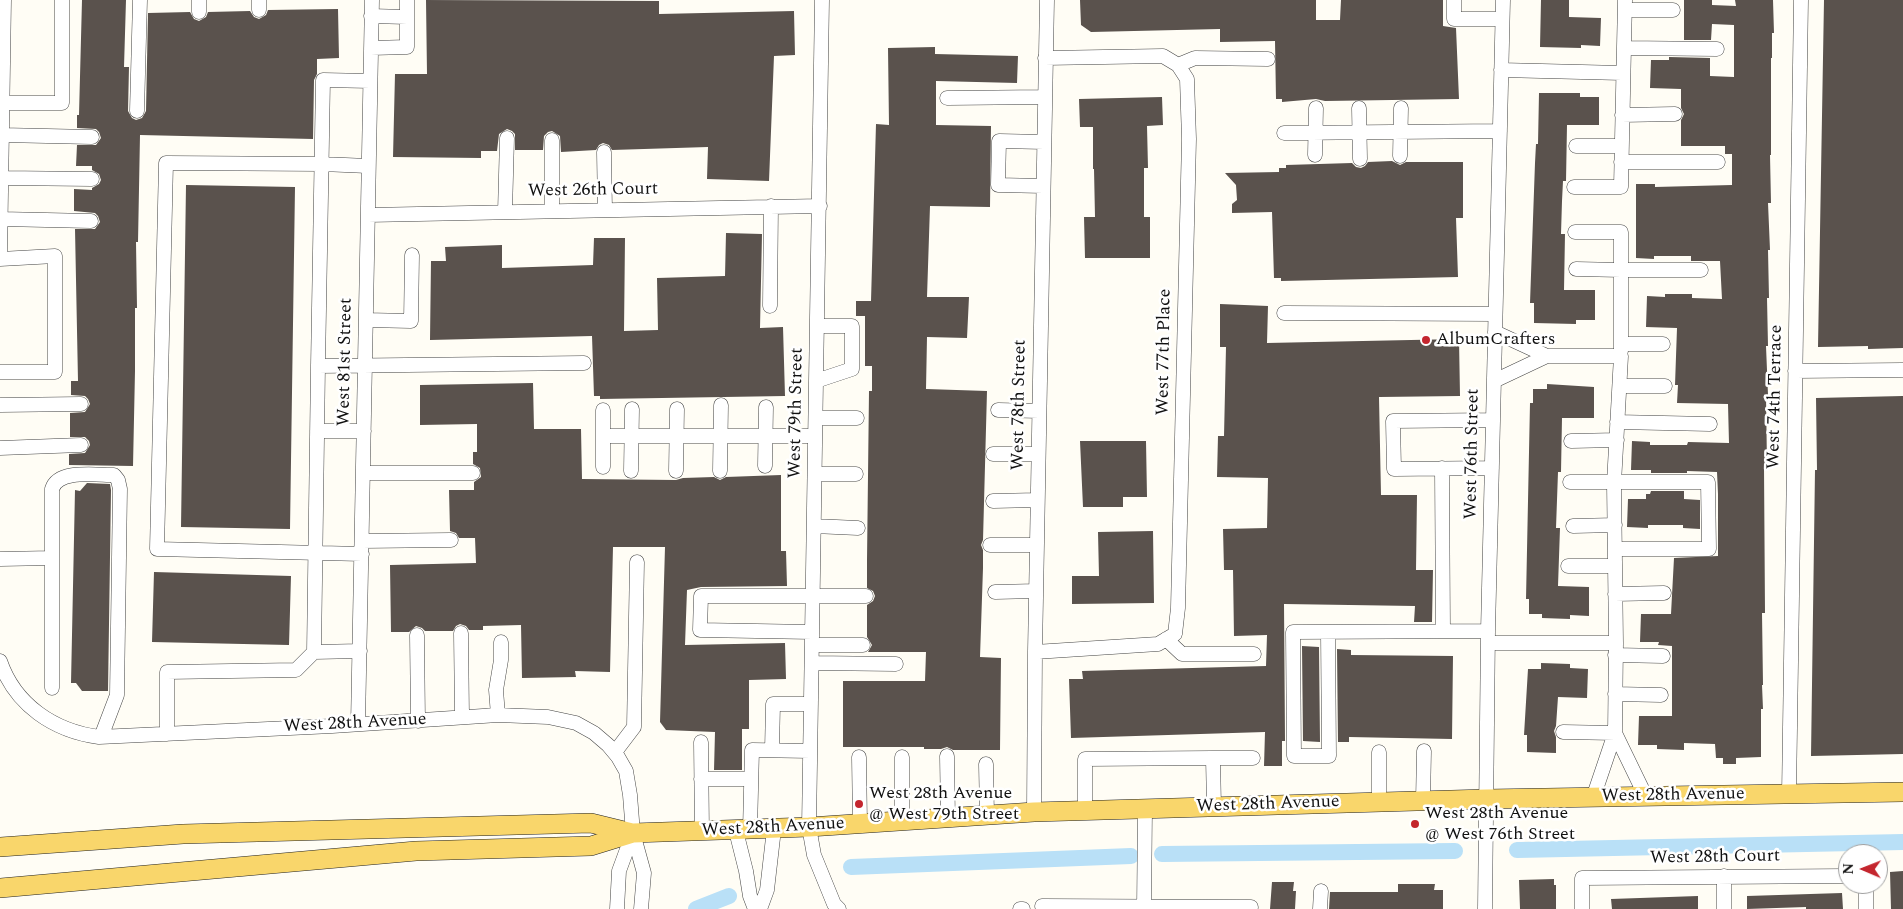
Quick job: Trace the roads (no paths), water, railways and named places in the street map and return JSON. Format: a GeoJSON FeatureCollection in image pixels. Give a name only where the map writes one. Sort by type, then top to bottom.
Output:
{"type":"FeatureCollection","features":[{"type":"Feature","properties":{"kind":"main road","name":"West 28th Avenue"},"geometry":{"type":"LineString","coordinates":[[0,888],[416,851],[591,846],[633,834],[902,822],[1034,812],[1486,799],[1903,792]]}},
{"type":"Feature","properties":{"kind":"main road","name":"West 28th Avenue"},"geometry":{"type":"LineString","coordinates":[[0,847],[183,834],[591,823],[633,834]]}},
{"type":"Feature","properties":{"kind":"street"},"geometry":{"type":"LineString","coordinates":[[0,255],[4,0]]}},
{"type":"Feature","properties":{"kind":"street"},"geometry":{"type":"LineString","coordinates":[[3,103],[62,103],[62,0]]}},
{"type":"Feature","properties":{"kind":"street"},"geometry":{"type":"LineString","coordinates":[[137,111],[140,0]]}},
{"type":"Feature","properties":{"kind":"street","name":"West 81st Street"},"geometry":{"type":"LineString","coordinates":[[358,724],[372,0]]}},
{"type":"Feature","properties":{"kind":"street"},"geometry":{"type":"LineString","coordinates":[[371,48],[407,47],[408,0]]}},
{"type":"Feature","properties":{"kind":"street","name":"West 79th Street"},"geometry":{"type":"LineString","coordinates":[[822,0],[810,827],[814,855],[834,904],[839,909]]}},
{"type":"Feature","properties":{"kind":"street","name":"West 78th Street"},"geometry":{"type":"LineString","coordinates":[[1034,812],[1036,545],[1047,0]]}},
{"type":"Feature","properties":{"kind":"street"},"geometry":{"type":"LineString","coordinates":[[1454,0],[1454,19],[1502,19]]}},
{"type":"Feature","properties":{"kind":"street","name":"West 76th Street"},"geometry":{"type":"LineString","coordinates":[[1485,909],[1488,637],[1503,0]]}},
{"type":"Feature","properties":{"kind":"street","name":"West 74th Terrace"},"geometry":{"type":"LineString","coordinates":[[1789,795],[1801,0]]}},
{"type":"Feature","properties":{"kind":"street"},"geometry":{"type":"LineString","coordinates":[[1574,188],[1621,187],[1622,73],[1626,5],[1673,10]]}},
{"type":"Feature","properties":{"kind":"street"},"geometry":{"type":"LineString","coordinates":[[371,16],[407,17]]}},
{"type":"Feature","properties":{"kind":"street"},"geometry":{"type":"LineString","coordinates":[[1624,48],[1717,50]]}},
{"type":"Feature","properties":{"kind":"street"},"geometry":{"type":"LineString","coordinates":[[1046,58],[1163,56],[1178,65],[1195,58],[1268,58]]}},
{"type":"Feature","properties":{"kind":"street","name":"West 77th Place"},"geometry":{"type":"LineString","coordinates":[[1166,639],[1175,634],[1178,608],[1188,149],[1188,79],[1178,65]]}},
{"type":"Feature","properties":{"kind":"street"},"geometry":{"type":"LineString","coordinates":[[1501,70],[1622,73]]}},
{"type":"Feature","properties":{"kind":"street"},"geometry":{"type":"LineString","coordinates":[[314,652],[323,80],[370,81]]}},
{"type":"Feature","properties":{"kind":"street"},"geometry":{"type":"LineString","coordinates":[[947,98],[1045,97]]}},
{"type":"Feature","properties":{"kind":"street"},"geometry":{"type":"LineString","coordinates":[[1315,155],[1316,108]]}},
{"type":"Feature","properties":{"kind":"street"},"geometry":{"type":"LineString","coordinates":[[1359,108],[1360,158]]}},
{"type":"Feature","properties":{"kind":"street"},"geometry":{"type":"LineString","coordinates":[[1400,156],[1401,108]]}},
{"type":"Feature","properties":{"kind":"street"},"geometry":{"type":"LineString","coordinates":[[1622,115],[1674,114]]}},
{"type":"Feature","properties":{"kind":"street"},"geometry":{"type":"LineString","coordinates":[[1284,133],[1500,131]]}},
{"type":"Feature","properties":{"kind":"street"},"geometry":{"type":"LineString","coordinates":[[2,135],[92,137]]}},
{"type":"Feature","properties":{"kind":"street"},"geometry":{"type":"LineString","coordinates":[[505,212],[507,138]]}},
{"type":"Feature","properties":{"kind":"street"},"geometry":{"type":"LineString","coordinates":[[552,140],[552,211]]}},
{"type":"Feature","properties":{"kind":"street"},"geometry":{"type":"LineString","coordinates":[[1043,186],[998,185],[1000,141],[1044,142]]}},
{"type":"Feature","properties":{"kind":"street"},"geometry":{"type":"LineString","coordinates":[[1576,146],[1622,146]]}},
{"type":"Feature","properties":{"kind":"street"},"geometry":{"type":"LineString","coordinates":[[604,152],[605,210]]}},
{"type":"Feature","properties":{"kind":"street"},"geometry":{"type":"LineString","coordinates":[[1621,162],[1718,162]]}},
{"type":"Feature","properties":{"kind":"street"},"geometry":{"type":"LineString","coordinates":[[368,166],[166,163],[157,549],[316,553],[362,547],[450,540]]}},
{"type":"Feature","properties":{"kind":"street"},"geometry":{"type":"LineString","coordinates":[[2,178],[92,179]]}},
{"type":"Feature","properties":{"kind":"street"},"geometry":{"type":"LineString","coordinates":[[770,306],[771,206]]}},
{"type":"Feature","properties":{"kind":"street","name":"West 26th Court"},"geometry":{"type":"LineString","coordinates":[[368,215],[820,206]]}},
{"type":"Feature","properties":{"kind":"street"},"geometry":{"type":"LineString","coordinates":[[1,219],[91,221]]}},
{"type":"Feature","properties":{"kind":"street"},"geometry":{"type":"LineString","coordinates":[[1575,232],[1622,232],[1620,386],[1614,483],[1615,733],[1593,798]]}},
{"type":"Feature","properties":{"kind":"street"},"geometry":{"type":"LineString","coordinates":[[366,320],[411,321],[412,255]]}},
{"type":"Feature","properties":{"kind":"street"},"geometry":{"type":"LineString","coordinates":[[0,259],[55,256],[55,372],[0,372]]}},
{"type":"Feature","properties":{"kind":"street"},"geometry":{"type":"LineString","coordinates":[[1576,270],[1701,270]]}},
{"type":"Feature","properties":{"kind":"street"},"geometry":{"type":"LineString","coordinates":[[1284,314],[1495,314]]}},
{"type":"Feature","properties":{"kind":"street"},"geometry":{"type":"LineString","coordinates":[[816,381],[852,369],[852,326],[818,326]]}},
{"type":"Feature","properties":{"kind":"street"},"geometry":{"type":"LineString","coordinates":[[1495,332],[1547,356]]}},
{"type":"Feature","properties":{"kind":"street"},"geometry":{"type":"LineString","coordinates":[[1494,381],[1547,356],[1621,350],[1663,344]]}},
{"type":"Feature","properties":{"kind":"street"},"geometry":{"type":"LineString","coordinates":[[318,366],[584,363]]}},
{"type":"Feature","properties":{"kind":"street"},"geometry":{"type":"LineString","coordinates":[[1794,372],[1903,370]]}},
{"type":"Feature","properties":{"kind":"street"},"geometry":{"type":"LineString","coordinates":[[1620,386],[1665,386]]}},
{"type":"Feature","properties":{"kind":"street"},"geometry":{"type":"LineString","coordinates":[[0,405],[81,404]]}},
{"type":"Feature","properties":{"kind":"street"},"geometry":{"type":"LineString","coordinates":[[720,404],[720,471]]}},
{"type":"Feature","properties":{"kind":"street"},"geometry":{"type":"LineString","coordinates":[[765,466],[766,407]]}},
{"type":"Feature","properties":{"kind":"street"},"geometry":{"type":"LineString","coordinates":[[631,471],[632,409]]}},
{"type":"Feature","properties":{"kind":"street"},"geometry":{"type":"LineString","coordinates":[[676,471],[677,409]]}},
{"type":"Feature","properties":{"kind":"street"},"geometry":{"type":"LineString","coordinates":[[603,410],[603,467]]}},
{"type":"Feature","properties":{"kind":"street"},"geometry":{"type":"LineString","coordinates":[[998,410],[1039,411]]}},
{"type":"Feature","properties":{"kind":"street"},"geometry":{"type":"LineString","coordinates":[[816,418],[857,418]]}},
{"type":"Feature","properties":{"kind":"street"},"geometry":{"type":"LineString","coordinates":[[1492,468],[1394,469],[1393,421],[1493,420]]}},
{"type":"Feature","properties":{"kind":"street"},"geometry":{"type":"LineString","coordinates":[[1617,422],[1710,424]]}},
{"type":"Feature","properties":{"kind":"street"},"geometry":{"type":"LineString","coordinates":[[317,431],[364,431]]}},
{"type":"Feature","properties":{"kind":"street"},"geometry":{"type":"LineString","coordinates":[[603,436],[815,436]]}},
{"type":"Feature","properties":{"kind":"street"},"geometry":{"type":"LineString","coordinates":[[1571,440],[1617,440]]}},
{"type":"Feature","properties":{"kind":"street"},"geometry":{"type":"LineString","coordinates":[[0,448],[81,445]]}},
{"type":"Feature","properties":{"kind":"street"},"geometry":{"type":"LineString","coordinates":[[993,454],[1038,454]]}},
{"type":"Feature","properties":{"kind":"street"},"geometry":{"type":"LineString","coordinates":[[1442,468],[1444,631]]}},
{"type":"Feature","properties":{"kind":"street"},"geometry":{"type":"LineString","coordinates":[[363,473],[473,473]]}},
{"type":"Feature","properties":{"kind":"street"},"geometry":{"type":"LineString","coordinates":[[815,474],[856,474]]}},
{"type":"Feature","properties":{"kind":"street"},"geometry":{"type":"LineString","coordinates":[[52,688],[52,489],[61,477],[114,475],[120,490],[118,695],[101,737]]}},
{"type":"Feature","properties":{"kind":"street"},"geometry":{"type":"LineString","coordinates":[[1570,482],[1708,482],[1709,549],[1615,549]]}},
{"type":"Feature","properties":{"kind":"street"},"geometry":{"type":"LineString","coordinates":[[993,501],[1037,500]]}},
{"type":"Feature","properties":{"kind":"street"},"geometry":{"type":"LineString","coordinates":[[1573,526],[1615,525]]}},
{"type":"Feature","properties":{"kind":"street"},"geometry":{"type":"LineString","coordinates":[[814,526],[858,528]]}},
{"type":"Feature","properties":{"kind":"street"},"geometry":{"type":"LineString","coordinates":[[990,545],[1036,545]]}},
{"type":"Feature","properties":{"kind":"street"},"geometry":{"type":"LineString","coordinates":[[0,560],[52,558]]}},
{"type":"Feature","properties":{"kind":"street"},"geometry":{"type":"LineString","coordinates":[[615,752],[634,727],[637,562]]}},
{"type":"Feature","properties":{"kind":"street"},"geometry":{"type":"LineString","coordinates":[[1568,566],[1615,566]]}},
{"type":"Feature","properties":{"kind":"street"},"geometry":{"type":"LineString","coordinates":[[995,592],[1036,591]]}},
{"type":"Feature","properties":{"kind":"street"},"geometry":{"type":"LineString","coordinates":[[1615,594],[1664,593]]}},
{"type":"Feature","properties":{"kind":"street"},"geometry":{"type":"LineString","coordinates":[[864,645],[812,638],[700,630],[701,596],[866,596]]}},
{"type":"Feature","properties":{"kind":"street"},"geometry":{"type":"LineString","coordinates":[[1328,632],[1329,756],[1294,756],[1293,632],[1444,631],[1615,649],[1663,656]]}},
{"type":"Feature","properties":{"kind":"street"},"geometry":{"type":"LineString","coordinates":[[461,633],[462,717]]}},
{"type":"Feature","properties":{"kind":"street"},"geometry":{"type":"LineString","coordinates":[[417,635],[418,720]]}},
{"type":"Feature","properties":{"kind":"street"},"geometry":{"type":"LineString","coordinates":[[1035,652],[1158,644],[1166,639],[1182,654],[1254,654]]}},
{"type":"Feature","properties":{"kind":"street"},"geometry":{"type":"LineString","coordinates":[[498,715],[496,690],[501,660],[501,642]]}},
{"type":"Feature","properties":{"kind":"street"},"geometry":{"type":"LineString","coordinates":[[167,734],[168,672],[296,670],[314,652],[360,651]]}},
{"type":"Feature","properties":{"kind":"street","name":"West 28th Avenue"},"geometry":{"type":"LineString","coordinates":[[0,661],[15,690],[34,711],[52,723],[77,733],[101,737],[498,715],[541,716],[570,721],[594,733],[615,752],[624,766],[633,834]]}},
{"type":"Feature","properties":{"kind":"street"},"geometry":{"type":"LineString","coordinates":[[812,663],[896,664]]}},
{"type":"Feature","properties":{"kind":"street"},"geometry":{"type":"LineString","coordinates":[[1615,694],[1661,695]]}},
{"type":"Feature","properties":{"kind":"street"},"geometry":{"type":"LineString","coordinates":[[772,750],[773,704],[811,704]]}},
{"type":"Feature","properties":{"kind":"street"},"geometry":{"type":"LineString","coordinates":[[1563,732],[1615,733]]}},
{"type":"Feature","properties":{"kind":"street"},"geometry":{"type":"LineString","coordinates":[[1615,733],[1646,797]]}},
{"type":"Feature","properties":{"kind":"street"},"geometry":{"type":"LineString","coordinates":[[701,742],[702,832]]}},
{"type":"Feature","properties":{"kind":"street"},"geometry":{"type":"LineString","coordinates":[[755,909],[750,896],[746,871],[743,830],[751,780],[752,750],[810,751]]}},
{"type":"Feature","properties":{"kind":"street"},"geometry":{"type":"LineString","coordinates":[[1423,801],[1424,751]]}},
{"type":"Feature","properties":{"kind":"street"},"geometry":{"type":"LineString","coordinates":[[1379,752],[1380,802]]}},
{"type":"Feature","properties":{"kind":"street"},"geometry":{"type":"LineString","coordinates":[[947,756],[948,818]]}},
{"type":"Feature","properties":{"kind":"street"},"geometry":{"type":"LineString","coordinates":[[859,757],[860,824]]}},
{"type":"Feature","properties":{"kind":"street"},"geometry":{"type":"LineString","coordinates":[[902,757],[902,822]]}},
{"type":"Feature","properties":{"kind":"street"},"geometry":{"type":"LineString","coordinates":[[1213,758],[1214,807]]}},
{"type":"Feature","properties":{"kind":"street"},"geometry":{"type":"LineString","coordinates":[[1085,810],[1085,759],[1253,758]]}},
{"type":"Feature","properties":{"kind":"street"},"geometry":{"type":"LineString","coordinates":[[986,764],[987,815]]}},
{"type":"Feature","properties":{"kind":"street"},"geometry":{"type":"LineString","coordinates":[[701,779],[751,780]]}},
{"type":"Feature","properties":{"kind":"street"},"geometry":{"type":"LineString","coordinates":[[1144,908],[1145,809]]}},
{"type":"Feature","properties":{"kind":"street"},"geometry":{"type":"LineString","coordinates":[[760,909],[767,890],[774,829]]}},
{"type":"Feature","properties":{"kind":"street"},"geometry":{"type":"LineString","coordinates":[[617,909],[619,871],[633,834]]}},
{"type":"Feature","properties":{"kind":"street"},"geometry":{"type":"LineString","coordinates":[[633,834],[644,873],[641,909]]}},
{"type":"Feature","properties":{"kind":"street"},"geometry":{"type":"LineString","coordinates":[[1724,876],[1724,909]]}},
{"type":"Feature","properties":{"kind":"street","name":"West 28th Court"},"geometry":{"type":"LineString","coordinates":[[1582,909],[1582,878],[1838,876]]}},
{"type":"Feature","properties":{"kind":"street"},"geometry":{"type":"LineString","coordinates":[[1320,909],[1321,890]]}},
{"type":"Feature","properties":{"kind":"street"},"geometry":{"type":"LineString","coordinates":[[1866,894],[1866,909]]}},
{"type":"Feature","properties":{"kind":"street"},"geometry":{"type":"LineString","coordinates":[[1042,906],[1144,908],[1251,907]]}},
{"type":"Feature","properties":{"kind":"waterway"},"geometry":{"type":"LineString","coordinates":[[1517,850],[1903,842]]}},
{"type":"Feature","properties":{"kind":"waterway"},"geometry":{"type":"LineString","coordinates":[[1162,854],[1455,851]]}},
{"type":"Feature","properties":{"kind":"waterway"},"geometry":{"type":"LineString","coordinates":[[851,867],[1131,856]]}},
{"type":"Feature","properties":{"kind":"waterway"},"geometry":{"type":"LineString","coordinates":[[696,909],[729,896]]}},
{"type":"Feature","properties":{"kind":"place","name":"AlbumCrafters"},"geometry":{"type":"Point","coordinates":[1426,340]}},
{"type":"Feature","properties":{"kind":"place","name":"West 28th Avenue @ West 79th Street"},"geometry":{"type":"Point","coordinates":[859,804]}},
{"type":"Feature","properties":{"kind":"place","name":"West 28th Avenue @ West 76th Street"},"geometry":{"type":"Point","coordinates":[1415,824]}}]}
